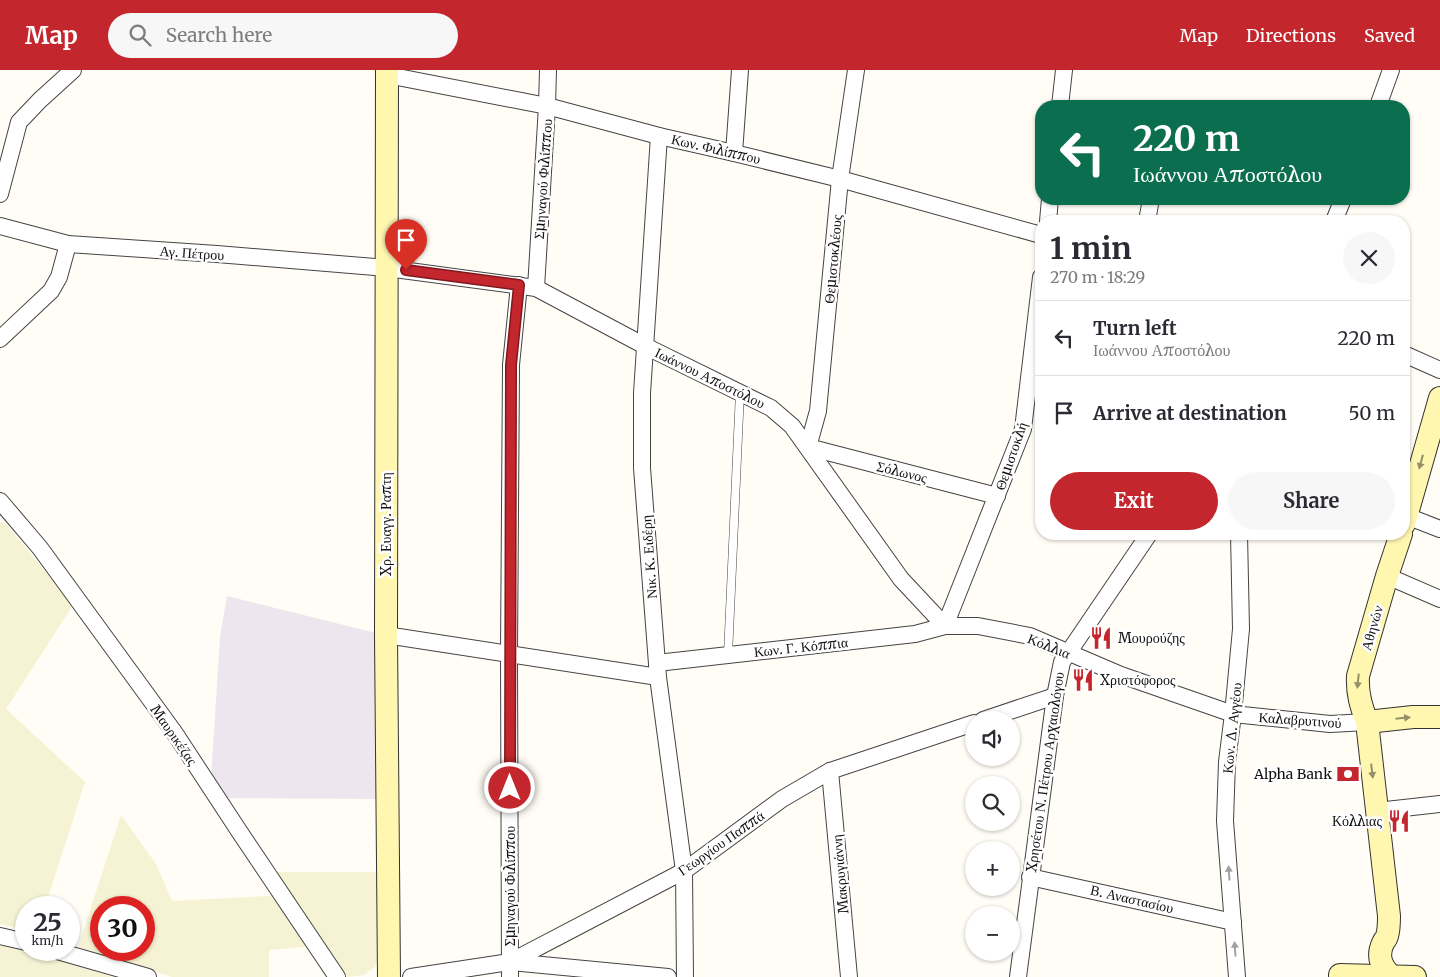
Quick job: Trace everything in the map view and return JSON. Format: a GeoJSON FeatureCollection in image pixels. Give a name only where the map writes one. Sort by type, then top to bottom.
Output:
{"type":"FeatureCollection","features":[{"type":"Feature","properties":{"kind":"street"},"geometry":{"type":"LineString","coordinates":[[0,194],[20,122],[40,100],[73,70]]}},
{"type":"Feature","properties":{"kind":"street","name":"Σμηναγού Φιλίππου"},"geometry":{"type":"LineString","coordinates":[[536,288],[548,70]]}},
{"type":"Feature","properties":{"kind":"street"},"geometry":{"type":"LineString","coordinates":[[734,153],[740,70]]}},
{"type":"Feature","properties":{"kind":"street","name":"Θεμιστοκλέους"},"geometry":{"type":"LineString","coordinates":[[808,447],[818,411],[840,179],[856,70]]}},
{"type":"Feature","properties":{"kind":"street"},"geometry":{"type":"LineString","coordinates":[[1061,100],[1064,70]]}},
{"type":"Feature","properties":{"kind":"street"},"geometry":{"type":"LineString","coordinates":[[1380,100],[1391,70]]}},
{"type":"Feature","properties":{"kind":"street","name":"Κων. Φιλίππου"},"geometry":{"type":"LineString","coordinates":[[388,73],[547,106],[659,136],[840,179],[1035,233]]}},
{"type":"Feature","properties":{"kind":"street","name":"Χρ. Ευαγγ. Ραπτη"},"geometry":{"type":"LineString","coordinates":[[388,73],[386,634],[389,977]]}},
{"type":"Feature","properties":{"kind":"street","name":"Νικ. Κ. Ειδέρη"},"geometry":{"type":"LineString","coordinates":[[659,136],[642,393],[642,468],[658,670],[684,871],[685,977]]}},
{"type":"Feature","properties":{"kind":"street","name":"Αγ. Πέτρου"},"geometry":{"type":"LineString","coordinates":[[0,226],[68,244],[387,268]]}},
{"type":"Feature","properties":{"kind":"street"},"geometry":{"type":"LineString","coordinates":[[0,339],[51,291],[59,277],[68,244]]}},
{"type":"Feature","properties":{"kind":"street","name":"Ιωάννου Αποστόλου"},"geometry":{"type":"LineString","coordinates":[[387,268],[536,288],[645,346],[771,408],[792,426],[901,579],[945,626]]}},
{"type":"Feature","properties":{"kind":"street","name":"Σμηναγού Φιλίππου"},"geometry":{"type":"LineString","coordinates":[[510,970],[509,653],[511,365],[519,285]]}},
{"type":"Feature","properties":{"kind":"street","name":"Θεμιστοκλή"},"geometry":{"type":"LineString","coordinates":[[945,626],[1023,429],[1035,328]]}},
{"type":"Feature","properties":{"kind":"street"},"geometry":{"type":"LineString","coordinates":[[1410,357],[1440,370]]}},
{"type":"Feature","properties":{"kind":"street","name":"Αθηνών"},"geometry":{"type":"LineString","coordinates":[[1410,504],[1435,428],[1440,398]]}},
{"type":"Feature","properties":{"kind":"street","name":"Σόλωνος"},"geometry":{"type":"LineString","coordinates":[[808,447],[997,496]]}},
{"type":"Feature","properties":{"kind":"street","name":"Μαυρικέζας"},"geometry":{"type":"LineString","coordinates":[[0,501],[40,548],[174,732],[244,840],[337,977]]}},
{"type":"Feature","properties":{"kind":"street"},"geometry":{"type":"LineString","coordinates":[[1410,523],[1440,529]]}},
{"type":"Feature","properties":{"kind":"street","name":"Χρησέτου Ν. Πέτρου Αρχαιολόγου"},"geometry":{"type":"LineString","coordinates":[[1018,977],[1055,696],[1062,662],[1145,540]]}},
{"type":"Feature","properties":{"kind":"street","name":"Κων. Δ. Αγγέου"},"geometry":{"type":"LineString","coordinates":[[1237,977],[1225,821],[1227,762],[1234,714],[1242,629],[1239,540]]}},
{"type":"Feature","properties":{"kind":"street","name":"Αθηνών"},"geometry":{"type":"LineString","coordinates":[[1390,976],[1383,968],[1380,960],[1383,944],[1387,937],[1390,916],[1366,722],[1357,687],[1358,676],[1398,540]]}},
{"type":"Feature","properties":{"kind":"street"},"geometry":{"type":"LineString","coordinates":[[1387,576],[1440,599]]}},
{"type":"Feature","properties":{"kind":"street","name":"Κων. Γ. Κόππια"},"geometry":{"type":"LineString","coordinates":[[386,634],[509,653],[658,670],[728,655],[915,634],[945,626]]}},
{"type":"Feature","properties":{"kind":"street","name":"Κόλλια"},"geometry":{"type":"LineString","coordinates":[[945,626],[978,626],[1030,636],[1120,675],[1234,714]]}},
{"type":"Feature","properties":{"kind":"street"},"geometry":{"type":"LineString","coordinates":[[1011,711],[1055,696]]}},
{"type":"Feature","properties":{"kind":"street","name":"Καλαβρυτινού"},"geometry":{"type":"LineString","coordinates":[[1234,714],[1330,724],[1366,722]]}},
{"type":"Feature","properties":{"kind":"street"},"geometry":{"type":"LineString","coordinates":[[1366,722],[1440,716]]}},
{"type":"Feature","properties":{"kind":"street","name":"Γεωργίου Παππά"},"geometry":{"type":"LineString","coordinates":[[411,977],[510,970],[684,871],[782,799],[830,771],[965,726]]}},
{"type":"Feature","properties":{"kind":"street","name":"Μακρυγιάννη"},"geometry":{"type":"LineString","coordinates":[[830,771],[849,977]]}},
{"type":"Feature","properties":{"kind":"street"},"geometry":{"type":"LineString","coordinates":[[1377,811],[1440,804]]}},
{"type":"Feature","properties":{"kind":"street","name":"Β. Αναστασίου"},"geometry":{"type":"LineString","coordinates":[[1030,877],[1233,922]]}},
{"type":"Feature","properties":{"kind":"street"},"geometry":{"type":"LineString","coordinates":[[0,936],[15,939]]}},
{"type":"Feature","properties":{"kind":"street"},"geometry":{"type":"LineString","coordinates":[[1338,976],[1375,954],[1383,944]]}},
{"type":"Feature","properties":{"kind":"street"},"geometry":{"type":"LineString","coordinates":[[80,957],[148,977]]}},
{"type":"Feature","properties":{"kind":"street"},"geometry":{"type":"LineString","coordinates":[[510,970],[668,977]]}},
{"type":"Feature","properties":{"kind":"street"},"geometry":{"type":"LineString","coordinates":[[1338,976],[1415,977]]}},
{"type":"Feature","properties":{"kind":"lane"},"geometry":{"type":"LineString","coordinates":[[728,655],[740,392]]}},
{"type":"Feature","properties":{"kind":"shaded area"},"geometry":{"type":"Polygon","coordinates":[[[0,522],[5,523],[73,605],[6,709],[85,782],[49,896],[15,896],[15,927],[0,924],[0,522]]]}},
{"type":"Feature","properties":{"kind":"shaded area"},"geometry":{"type":"Polygon","coordinates":[[[227,596],[376,633],[377,799],[223,798],[211,779],[220,637],[227,596]]]}},
{"type":"Feature","properties":{"kind":"shaded area"},"geometry":{"type":"Polygon","coordinates":[[[121,815],[156,864],[172,901],[288,895],[275,872],[378,872],[379,953],[375,967],[364,975],[347,977],[321,940],[305,947],[269,950],[269,977],[172,977],[122,961],[155,961],[155,896],[95,896],[121,815]]]}},
{"type":"Feature","properties":{"kind":"shaded area"},"geometry":{"type":"Polygon","coordinates":[[[90,910],[90,951],[80,948],[80,941],[90,910]]]}},
{"type":"Feature","properties":{"kind":"shaded area"},"geometry":{"type":"Polygon","coordinates":[[[0,944],[15,948],[15,961],[60,961],[113,977],[0,977],[0,944]]]}},
{"type":"Feature","properties":{"kind":"place","name":"Μουρούζης"},"geometry":{"type":"Point","coordinates":[1101,638]}},
{"type":"Feature","properties":{"kind":"place","name":"Χριστόφορος"},"geometry":{"type":"Point","coordinates":[1083,680]}},
{"type":"Feature","properties":{"kind":"place","name":"Alpha Bank"},"geometry":{"type":"Point","coordinates":[1348,774]}},
{"type":"Feature","properties":{"kind":"place","name":"Κόλλιας"},"geometry":{"type":"Point","coordinates":[1399,821]}},
{"type":"Feature","properties":{"kind":"route"},"geometry":{"type":"LineString","coordinates":[[406,270],[519,285],[511,365],[510,788]]}}]}
